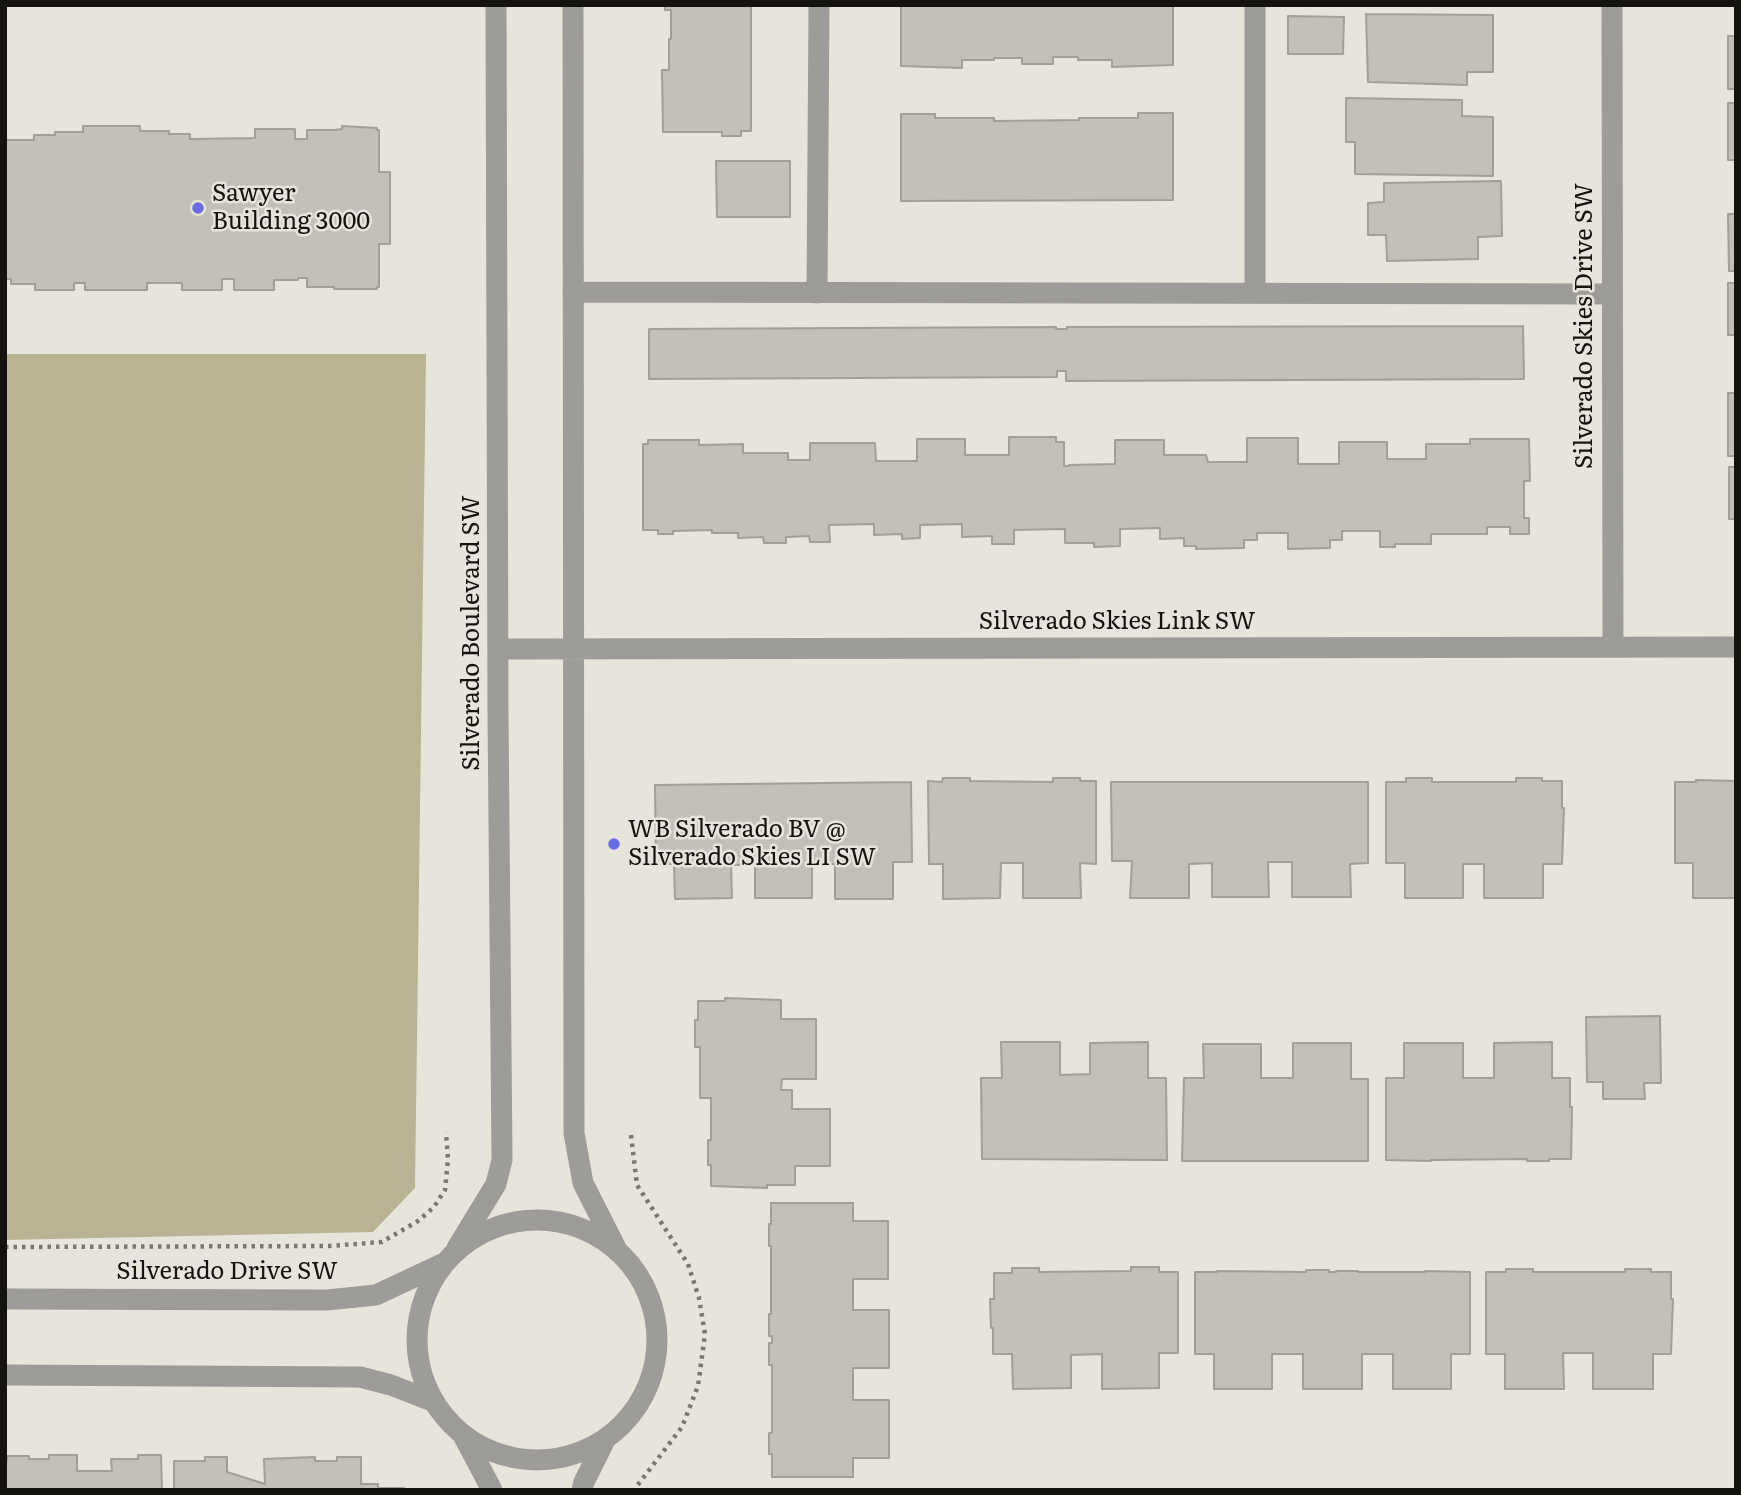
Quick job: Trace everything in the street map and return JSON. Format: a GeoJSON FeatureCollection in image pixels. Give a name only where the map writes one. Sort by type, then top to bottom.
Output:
{"type":"FeatureCollection","features":[{"type":"Feature","properties":{"kind":"street","name":"Silverado Boulevard SW"},"geometry":{"type":"LineString","coordinates":[[449,1256],[496,1184],[502,1160],[496,5]]}},
{"type":"Feature","properties":{"kind":"street"},"geometry":{"type":"LineString","coordinates":[[573,5],[574,1133],[583,1183],[616,1248],[640,1276],[653,1309],[657,1346],[650,1382],[632,1414],[605,1440],[572,1456],[534,1461],[498,1454],[464,1437],[446,1420],[432,1401],[418,1367],[416,1331],[424,1296],[449,1256],[486,1230],[519,1220],[553,1220],[586,1229],[616,1248]]}},
{"type":"Feature","properties":{"kind":"street"},"geometry":{"type":"LineString","coordinates":[[817,293],[819,5]]}},
{"type":"Feature","properties":{"kind":"street"},"geometry":{"type":"LineString","coordinates":[[1255,5],[1255,293]]}},
{"type":"Feature","properties":{"kind":"street","name":"Silverado Skies Drive SW"},"geometry":{"type":"LineString","coordinates":[[1612,5],[1613,648]]}},
{"type":"Feature","properties":{"kind":"street"},"geometry":{"type":"LineString","coordinates":[[573,292],[1612,294]]}},
{"type":"Feature","properties":{"kind":"street","name":"Silverado Skies Link SW"},"geometry":{"type":"LineString","coordinates":[[498,649],[1736,648]]}},
{"type":"Feature","properties":{"kind":"street","name":"Silverado Drive SW"},"geometry":{"type":"LineString","coordinates":[[5,1298],[327,1300],[376,1296],[449,1256]]}},
{"type":"Feature","properties":{"kind":"street"},"geometry":{"type":"LineString","coordinates":[[5,1375],[360,1377],[391,1385],[432,1401]]}},
{"type":"Feature","properties":{"kind":"street"},"geometry":{"type":"LineString","coordinates":[[464,1437],[492,1490]]}},
{"type":"Feature","properties":{"kind":"street"},"geometry":{"type":"LineString","coordinates":[[582,1490],[605,1440]]}},
{"type":"Feature","properties":{"kind":"path"},"geometry":{"type":"LineString","coordinates":[[5,1247],[316,1247],[382,1242],[418,1221],[434,1207],[445,1190],[448,1159],[446,1132]]}},
{"type":"Feature","properties":{"kind":"path"},"geometry":{"type":"LineString","coordinates":[[631,1135],[637,1185],[688,1264],[699,1298],[705,1334],[698,1386],[682,1427],[634,1490]]}},
{"type":"Feature","properties":{"kind":"shaded area"},"geometry":{"type":"Polygon","coordinates":[[[5,354],[426,354],[415,1188],[373,1232],[5,1240],[5,354]]]}},
{"type":"Feature","properties":{"kind":"building"},"geometry":{"type":"Polygon","coordinates":[[[665,5],[751,5],[751,131],[741,131],[741,136],[722,136],[722,132],[663,132],[662,70],[669,70],[671,39],[671,10],[665,10],[665,5]]]}},
{"type":"Feature","properties":{"kind":"building"},"geometry":{"type":"Polygon","coordinates":[[[901,5],[1173,5],[1173,65],[1112,67],[1112,60],[1053,57],[1053,64],[1022,64],[1022,58],[994,58],[962,60],[962,68],[901,66],[901,5]]]}},
{"type":"Feature","properties":{"kind":"building"},"geometry":{"type":"Polygon","coordinates":[[[1366,14],[1493,15],[1493,72],[1467,72],[1467,85],[1368,82],[1366,14]]]}},
{"type":"Feature","properties":{"kind":"building"},"geometry":{"type":"Polygon","coordinates":[[[1288,16],[1344,17],[1343,54],[1288,54],[1288,16]]]}},
{"type":"Feature","properties":{"kind":"building"},"geometry":{"type":"Polygon","coordinates":[[[1728,36],[1736,36],[1736,89],[1728,89],[1728,36]]]}},
{"type":"Feature","properties":{"kind":"building"},"geometry":{"type":"Polygon","coordinates":[[[1346,98],[1462,100],[1462,116],[1493,117],[1493,176],[1355,174],[1355,142],[1346,142],[1346,98]]]}},
{"type":"Feature","properties":{"kind":"building"},"geometry":{"type":"Polygon","coordinates":[[[1728,103],[1736,103],[1736,160],[1728,160],[1728,103]]]}},
{"type":"Feature","properties":{"kind":"building"},"geometry":{"type":"Polygon","coordinates":[[[1138,113],[1173,113],[1173,200],[901,201],[901,114],[935,114],[935,118],[994,118],[994,121],[1138,118],[1138,113]]]}},
{"type":"Feature","properties":{"kind":"building","name":"Sawyer Building 3000"},"geometry":{"type":"Polygon","coordinates":[[[83,126],[140,126],[140,131],[190,134],[190,139],[255,138],[255,129],[295,129],[295,139],[307,139],[307,130],[334,130],[342,129],[342,126],[377,128],[379,172],[390,172],[390,244],[379,244],[379,287],[307,287],[307,278],[274,280],[274,290],[234,290],[234,279],[222,279],[222,290],[182,290],[182,283],[147,283],[147,290],[85,290],[85,283],[74,283],[74,290],[35,290],[35,284],[11,284],[11,279],[5,279],[5,140],[34,140],[34,135],[83,132],[83,126]]]}},
{"type":"Feature","properties":{"kind":"building"},"geometry":{"type":"Polygon","coordinates":[[[716,161],[790,161],[790,217],[717,217],[716,161]]]}},
{"type":"Feature","properties":{"kind":"building"},"geometry":{"type":"Polygon","coordinates":[[[1501,181],[1502,236],[1478,237],[1478,259],[1387,261],[1386,235],[1368,235],[1368,203],[1384,202],[1384,183],[1501,181]]]}},
{"type":"Feature","properties":{"kind":"building"},"geometry":{"type":"Polygon","coordinates":[[[1728,214],[1736,214],[1736,271],[1729,271],[1728,214]]]}},
{"type":"Feature","properties":{"kind":"building"},"geometry":{"type":"Polygon","coordinates":[[[1728,283],[1736,283],[1736,335],[1728,335],[1728,283]]]}},
{"type":"Feature","properties":{"kind":"building"},"geometry":{"type":"Polygon","coordinates":[[[1523,326],[1524,379],[1066,381],[1066,371],[1057,371],[1057,377],[649,379],[649,329],[1523,326]]]}},
{"type":"Feature","properties":{"kind":"building"},"geometry":{"type":"Polygon","coordinates":[[[1728,393],[1736,393],[1736,456],[1728,456],[1728,393]]]}},
{"type":"Feature","properties":{"kind":"building"},"geometry":{"type":"Polygon","coordinates":[[[1009,437],[1056,437],[1056,442],[1064,442],[1064,466],[1115,464],[1115,440],[1164,440],[1164,455],[1206,455],[1208,462],[1247,462],[1247,438],[1298,438],[1298,464],[1339,464],[1339,442],[1387,442],[1387,459],[1426,459],[1426,444],[1470,444],[1470,439],[1529,439],[1530,481],[1524,481],[1524,518],[1529,518],[1529,534],[1510,534],[1510,527],[1487,527],[1487,534],[1431,534],[1431,544],[1395,544],[1395,547],[1380,547],[1380,531],[1342,531],[1342,540],[1330,540],[1330,548],[1288,549],[1288,533],[1257,533],[1257,540],[1244,540],[1244,548],[1196,549],[1196,546],[1184,546],[1184,538],[1160,539],[1160,528],[1120,529],[1120,546],[1094,547],[1094,543],[1065,543],[1065,529],[1014,530],[1014,544],[992,544],[992,536],[962,537],[962,524],[920,525],[920,538],[902,539],[902,534],[874,535],[874,524],[829,525],[830,542],[810,542],[809,536],[786,537],[786,543],[764,543],[763,537],[738,538],[738,533],[712,533],[712,530],[658,534],[658,530],[643,530],[643,444],[648,444],[648,440],[699,440],[699,445],[743,444],[743,453],[788,453],[788,460],[810,460],[810,443],[875,443],[876,461],[917,461],[917,439],[965,439],[965,455],[1009,455],[1009,437]]]}},
{"type":"Feature","properties":{"kind":"building"},"geometry":{"type":"Polygon","coordinates":[[[1729,467],[1736,467],[1736,519],[1729,519],[1729,467]]]}},
{"type":"Feature","properties":{"kind":"building"},"geometry":{"type":"Polygon","coordinates":[[[943,778],[1053,782],[1053,778],[1080,778],[1080,781],[1096,781],[1096,864],[1080,863],[1081,898],[1023,898],[1023,863],[1001,863],[1000,898],[943,899],[943,864],[929,864],[928,781],[942,782],[943,778]]]}},
{"type":"Feature","properties":{"kind":"building"},"geometry":{"type":"Polygon","coordinates":[[[1406,778],[1432,778],[1432,782],[1516,782],[1516,778],[1562,781],[1562,864],[1543,864],[1543,898],[1484,898],[1484,864],[1463,864],[1463,898],[1405,898],[1405,863],[1386,863],[1386,782],[1406,782],[1406,778]]]}},
{"type":"Feature","properties":{"kind":"building"},"geometry":{"type":"Polygon","coordinates":[[[1736,781],[1736,898],[1693,898],[1693,863],[1675,863],[1675,782],[1736,781]]]}},
{"type":"Feature","properties":{"kind":"building"},"geometry":{"type":"Polygon","coordinates":[[[911,782],[912,862],[893,862],[893,899],[835,899],[835,864],[812,864],[812,898],[755,898],[755,865],[731,865],[732,898],[675,899],[674,864],[656,864],[655,785],[911,782]]]}},
{"type":"Feature","properties":{"kind":"building"},"geometry":{"type":"Polygon","coordinates":[[[1111,782],[1368,782],[1368,863],[1350,864],[1351,897],[1292,897],[1292,862],[1268,862],[1269,897],[1212,897],[1212,863],[1189,864],[1189,898],[1130,898],[1132,861],[1112,861],[1111,782]]]}},
{"type":"Feature","properties":{"kind":"building"},"geometry":{"type":"Polygon","coordinates":[[[725,998],[781,1000],[781,1019],[816,1019],[816,1079],[782,1079],[781,1090],[792,1090],[792,1109],[830,1109],[830,1166],[795,1166],[795,1185],[767,1185],[767,1188],[711,1186],[708,1140],[711,1140],[711,1098],[700,1098],[700,1047],[695,1047],[695,1020],[698,1020],[698,1001],[725,1001],[725,998]]]}},
{"type":"Feature","properties":{"kind":"building"},"geometry":{"type":"Polygon","coordinates":[[[1660,1016],[1661,1083],[1644,1083],[1645,1099],[1603,1099],[1603,1082],[1587,1082],[1586,1017],[1660,1016]]]}},
{"type":"Feature","properties":{"kind":"building"},"geometry":{"type":"Polygon","coordinates":[[[1001,1042],[1060,1042],[1060,1075],[1090,1074],[1090,1043],[1148,1042],[1148,1078],[1166,1078],[1167,1160],[982,1159],[981,1078],[1002,1078],[1001,1042]]]}},
{"type":"Feature","properties":{"kind":"building"},"geometry":{"type":"Polygon","coordinates":[[[1552,1042],[1552,1078],[1570,1078],[1571,1159],[1386,1160],[1386,1078],[1404,1078],[1404,1043],[1463,1043],[1463,1078],[1494,1078],[1494,1043],[1552,1042]]]}},
{"type":"Feature","properties":{"kind":"building"},"geometry":{"type":"Polygon","coordinates":[[[1293,1043],[1351,1043],[1351,1079],[1368,1079],[1368,1161],[1182,1161],[1184,1078],[1204,1078],[1203,1044],[1261,1044],[1261,1078],[1293,1078],[1293,1043]]]}},
{"type":"Feature","properties":{"kind":"building"},"geometry":{"type":"Polygon","coordinates":[[[771,1203],[853,1203],[853,1221],[888,1221],[888,1279],[853,1279],[853,1310],[889,1310],[889,1368],[853,1368],[853,1400],[889,1400],[889,1458],[853,1458],[853,1477],[772,1477],[772,1454],[769,1454],[769,1433],[772,1433],[772,1365],[769,1365],[769,1343],[772,1343],[772,1336],[769,1336],[771,1203]]]}},
{"type":"Feature","properties":{"kind":"building"},"geometry":{"type":"Polygon","coordinates":[[[1131,1267],[1159,1267],[1159,1272],[1178,1272],[1178,1353],[1159,1353],[1159,1388],[1102,1389],[1102,1354],[1071,1355],[1071,1388],[1013,1389],[1012,1354],[993,1354],[990,1299],[994,1299],[994,1273],[1012,1273],[1012,1268],[1039,1268],[1039,1272],[1131,1271],[1131,1267]]]}},
{"type":"Feature","properties":{"kind":"building"},"geometry":{"type":"Polygon","coordinates":[[[1506,1269],[1533,1269],[1533,1272],[1625,1272],[1625,1269],[1651,1269],[1651,1272],[1671,1272],[1671,1354],[1653,1354],[1653,1389],[1593,1389],[1593,1353],[1563,1353],[1564,1389],[1505,1389],[1505,1354],[1486,1354],[1486,1272],[1506,1272],[1506,1269]]]}},
{"type":"Feature","properties":{"kind":"building"},"geometry":{"type":"Polygon","coordinates":[[[1195,1272],[1470,1272],[1470,1354],[1451,1354],[1451,1389],[1393,1389],[1393,1354],[1362,1354],[1362,1389],[1303,1389],[1303,1354],[1272,1354],[1272,1389],[1214,1389],[1214,1354],[1195,1354],[1195,1272]]]}},
{"type":"Feature","properties":{"kind":"building"},"geometry":{"type":"Polygon","coordinates":[[[49,1455],[77,1455],[77,1471],[112,1471],[111,1459],[138,1459],[138,1455],[161,1455],[162,1490],[5,1490],[7,1456],[49,1459],[49,1455]]]}},
{"type":"Feature","properties":{"kind":"building"},"geometry":{"type":"Polygon","coordinates":[[[205,1457],[227,1457],[227,1472],[265,1484],[264,1459],[315,1457],[315,1461],[337,1461],[337,1457],[361,1457],[361,1484],[378,1484],[378,1488],[404,1490],[174,1490],[174,1461],[205,1461],[205,1457]]]}},
{"type":"Feature","properties":{"kind":"place","name":"Sawyer Building 3000"},"geometry":{"type":"Point","coordinates":[198,208]}},
{"type":"Feature","properties":{"kind":"place","name":"WB Silverado BV @ Silverado Skies LI SW"},"geometry":{"type":"Point","coordinates":[614,844]}}]}
